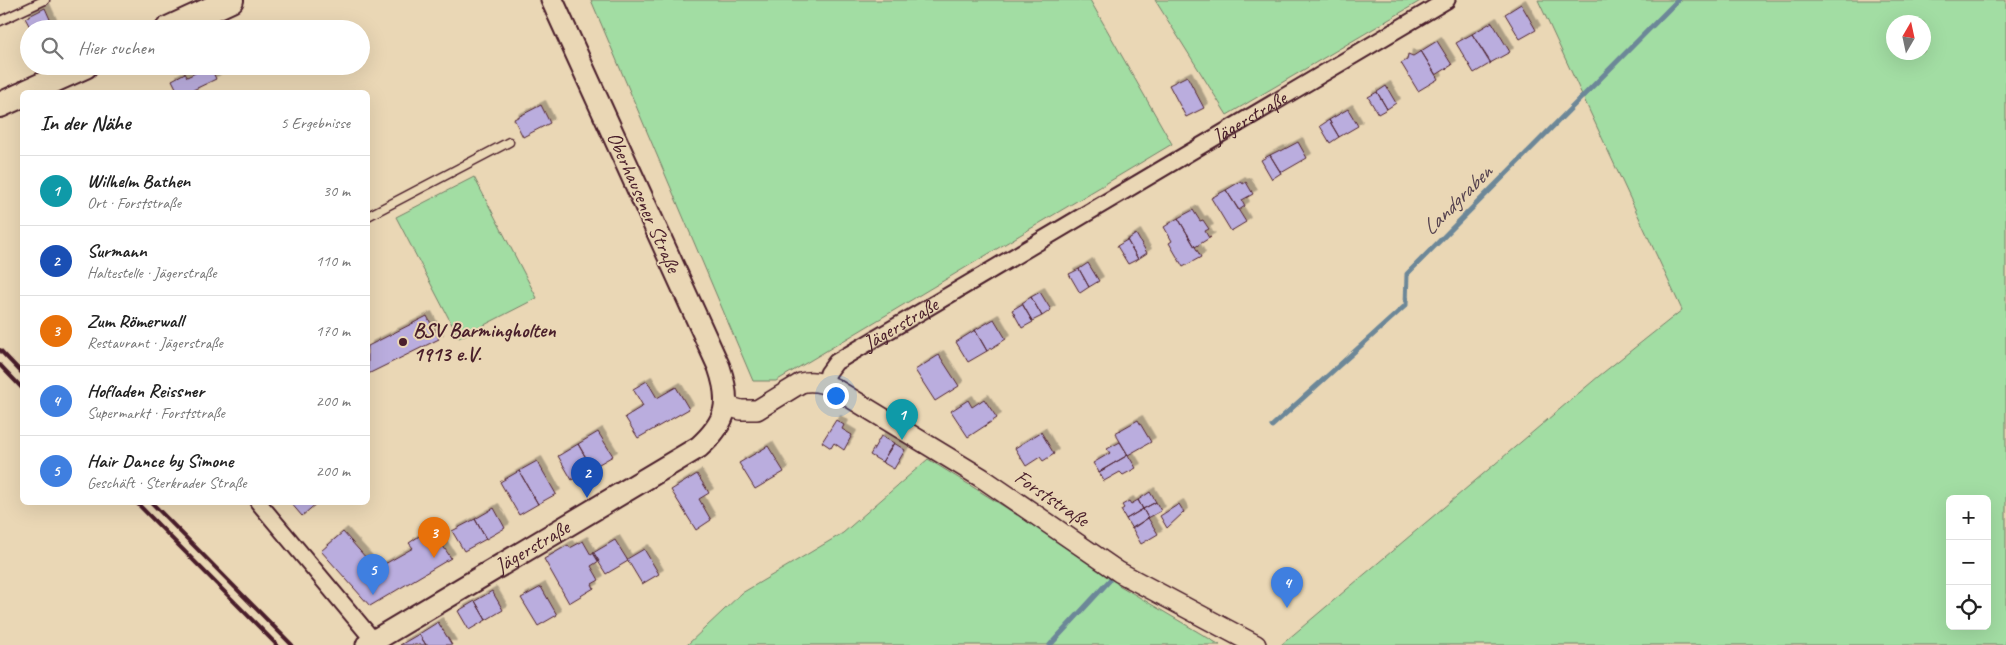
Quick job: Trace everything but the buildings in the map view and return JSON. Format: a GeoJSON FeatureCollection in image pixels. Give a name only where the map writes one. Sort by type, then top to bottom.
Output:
{"type":"FeatureCollection","features":[{"type":"Feature","properties":{"kind":"main road"},"geometry":{"type":"LineString","coordinates":[[188,20],[231,0]]}},
{"type":"Feature","properties":{"kind":"main road","name":"Oberhausener Straße"},"geometry":{"type":"LineString","coordinates":[[552,0],[719,367],[724,383],[727,406]]}},
{"type":"Feature","properties":{"kind":"main road"},"geometry":{"type":"LineString","coordinates":[[31,90],[65,75]]}},
{"type":"Feature","properties":{"kind":"main road"},"geometry":{"type":"LineString","coordinates":[[0,105],[20,96]]}},
{"type":"Feature","properties":{"kind":"main road","name":"Jägerstraße"},"geometry":{"type":"LineString","coordinates":[[370,643],[699,447],[712,435],[727,406]]}},
{"type":"Feature","properties":{"kind":"street","name":"Jägerstraße"},"geometry":{"type":"LineString","coordinates":[[825,384],[828,373],[836,362],[1447,0]]}},
{"type":"Feature","properties":{"kind":"street"},"geometry":{"type":"LineString","coordinates":[[727,406],[741,410],[757,410],[801,383],[809,381],[825,384]]}},
{"type":"Feature","properties":{"kind":"street","name":"Forststraße"},"geometry":{"type":"LineString","coordinates":[[825,384],[982,478],[1119,572],[1256,645]]}},
{"type":"Feature","properties":{"kind":"street"},"geometry":{"type":"LineString","coordinates":[[260,505],[370,643]]}},
{"type":"Feature","properties":{"kind":"lane"},"geometry":{"type":"LineString","coordinates":[[0,21],[45,0]]}},
{"type":"Feature","properties":{"kind":"lane"},"geometry":{"type":"LineString","coordinates":[[370,215],[509,142]]}},
{"type":"Feature","properties":{"kind":"green space"},"geometry":{"type":"Polygon","coordinates":[[[591,0],[1090,0],[1172,144],[776,381],[753,381],[591,0]]]}},
{"type":"Feature","properties":{"kind":"green space"},"geometry":{"type":"Polygon","coordinates":[[[1155,0],[1422,0],[1227,115],[1155,0]]]}},
{"type":"Feature","properties":{"kind":"green space"},"geometry":{"type":"Polygon","coordinates":[[[1538,0],[2006,0],[2006,645],[1281,645],[1599,376],[1682,310],[1538,0]]]}},
{"type":"Feature","properties":{"kind":"green space"},"geometry":{"type":"Polygon","coordinates":[[[474,177],[537,298],[459,338],[396,217],[474,177]]]}},
{"type":"Feature","properties":{"kind":"green space"},"geometry":{"type":"Polygon","coordinates":[[[928,459],[1117,577],[1117,584],[1220,645],[687,645],[742,593],[843,533],[928,459]]]}},
{"type":"Feature","properties":{"kind":"waterway","name":"Landgraben"},"geometry":{"type":"LineString","coordinates":[[1272,426],[1406,305],[1407,274],[1678,0]]}},
{"type":"Feature","properties":{"kind":"waterway","name":"Landgraben"},"geometry":{"type":"LineString","coordinates":[[1050,645],[1109,581]]}},
{"type":"Feature","properties":{"kind":"railway"},"geometry":{"type":"LineString","coordinates":[[0,350],[20,371]]}},
{"type":"Feature","properties":{"kind":"railway"},"geometry":{"type":"LineString","coordinates":[[0,365],[20,386]]}},
{"type":"Feature","properties":{"kind":"railway"},"geometry":{"type":"LineString","coordinates":[[139,505],[277,645]]}},
{"type":"Feature","properties":{"kind":"railway"},"geometry":{"type":"LineString","coordinates":[[154,505],[292,645]]}},
{"type":"Feature","properties":{"kind":"place","name":"BSV Barmingholten 1913 e.V."},"geometry":{"type":"Point","coordinates":[403,342]}},
{"type":"Feature","properties":{"kind":"place","name":"Wilhelm Bathen"},"geometry":{"type":"Point","coordinates":[902,440]}},
{"type":"Feature","properties":{"kind":"place","name":"Surmann"},"geometry":{"type":"Point","coordinates":[587,498]}},
{"type":"Feature","properties":{"kind":"place","name":"Zum Römerwall"},"geometry":{"type":"Point","coordinates":[434,558]}},
{"type":"Feature","properties":{"kind":"place","name":"Hair Dance by Simone"},"geometry":{"type":"Point","coordinates":[373,595]}},
{"type":"Feature","properties":{"kind":"place","name":"Hofladen Reissner"},"geometry":{"type":"Point","coordinates":[1287,608]}}]}
